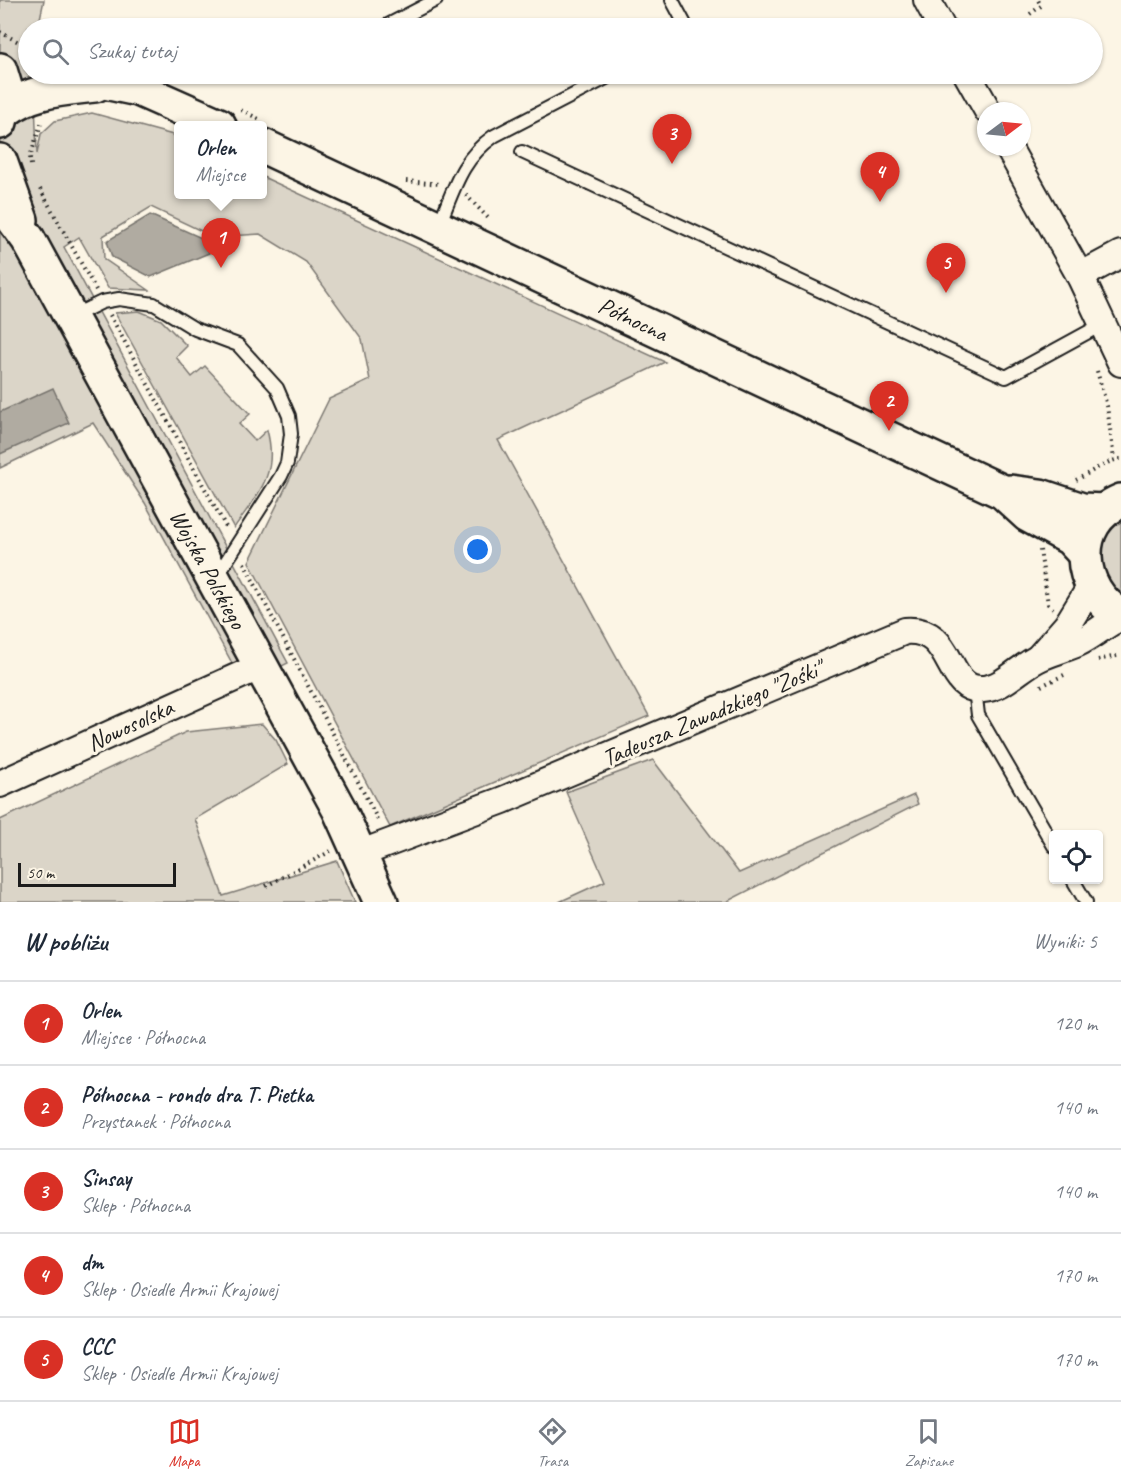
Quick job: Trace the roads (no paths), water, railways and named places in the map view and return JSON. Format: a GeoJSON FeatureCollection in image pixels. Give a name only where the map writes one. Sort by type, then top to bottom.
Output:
{"type":"FeatureCollection","features":[{"type":"Feature","properties":{"kind":"street"},"geometry":{"type":"LineString","coordinates":[[927,0],[937,18]]}},
{"type":"Feature","properties":{"kind":"street"},"geometry":{"type":"LineString","coordinates":[[0,63],[18,69]]}},
{"type":"Feature","properties":{"kind":"street"},"geometry":{"type":"LineString","coordinates":[[0,70],[7,93],[2,116]]}},
{"type":"Feature","properties":{"kind":"street"},"geometry":{"type":"LineString","coordinates":[[2,116],[21,98],[45,91],[99,84]]}},
{"type":"Feature","properties":{"kind":"street"},"geometry":{"type":"LineString","coordinates":[[120,84],[158,97],[208,121]]}},
{"type":"Feature","properties":{"kind":"street"},"geometry":{"type":"LineString","coordinates":[[973,84],[983,102]]}},
{"type":"Feature","properties":{"kind":"street","name":"Północna"},"geometry":{"type":"LineString","coordinates":[[267,148],[1003,492]]}},
{"type":"Feature","properties":{"kind":"street"},"geometry":{"type":"LineString","coordinates":[[1013,156],[1080,276],[1121,363]]}},
{"type":"Feature","properties":{"kind":"street","name":"Wojska Polskiego"},"geometry":{"type":"LineString","coordinates":[[0,161],[28,239]]}},
{"type":"Feature","properties":{"kind":"street","name":"Wojska Polskiego"},"geometry":{"type":"LineString","coordinates":[[0,201],[28,239],[339,809],[381,902]]}},
{"type":"Feature","properties":{"kind":"street"},"geometry":{"type":"LineString","coordinates":[[1080,276],[1121,254]]}},
{"type":"Feature","properties":{"kind":"street"},"geometry":{"type":"LineString","coordinates":[[1003,492],[1040,496],[1082,510],[1113,506]]}},
{"type":"Feature","properties":{"kind":"street"},"geometry":{"type":"LineString","coordinates":[[1003,492],[1028,515],[1070,538],[1084,553]]}},
{"type":"Feature","properties":{"kind":"street"},"geometry":{"type":"LineString","coordinates":[[975,689],[985,689],[996,684],[1038,658],[1079,642],[1121,616],[1110,609],[1091,586],[1085,570],[1084,553],[1094,523],[1113,506]]}},
{"type":"Feature","properties":{"kind":"street"},"geometry":{"type":"LineString","coordinates":[[1038,658],[1067,625],[1091,586]]}},
{"type":"Feature","properties":{"kind":"street","name":"Tadeusza Zawadzkiego \"Zośki\""},"geometry":{"type":"LineString","coordinates":[[356,847],[389,842],[502,800],[905,632],[926,633],[938,640],[960,680],[975,689]]}},
{"type":"Feature","properties":{"kind":"street","name":"Nowosolska"},"geometry":{"type":"LineString","coordinates":[[0,784],[261,666]]}},
{"type":"Feature","properties":{"kind":"lane"},"geometry":{"type":"LineString","coordinates":[[401,18],[436,0]]}},
{"type":"Feature","properties":{"kind":"lane"},"geometry":{"type":"LineString","coordinates":[[672,0],[682,18]]}},
{"type":"Feature","properties":{"kind":"lane"},"geometry":{"type":"LineString","coordinates":[[438,228],[467,159],[476,149],[494,136],[595,84]]}},
{"type":"Feature","properties":{"kind":"lane"},"geometry":{"type":"LineString","coordinates":[[522,152],[1006,377],[1103,324]]}},
{"type":"Feature","properties":{"kind":"lane"},"geometry":{"type":"LineString","coordinates":[[71,317],[102,302],[119,299],[154,304],[195,329],[238,345],[285,400],[291,434],[290,450],[281,476],[222,568],[210,575]]}},
{"type":"Feature","properties":{"kind":"lane"},"geometry":{"type":"LineString","coordinates":[[975,689],[978,715],[1049,839]]}},
{"type":"Feature","properties":{"kind":"lane"},"geometry":{"type":"LineString","coordinates":[[1076,884],[1086,902]]}},
{"type":"Feature","properties":{"kind":"place","name":"Sinsay"},"geometry":{"type":"Point","coordinates":[672,164]}},
{"type":"Feature","properties":{"kind":"place","name":"dm"},"geometry":{"type":"Point","coordinates":[880,202]}},
{"type":"Feature","properties":{"kind":"place","name":"Orlen"},"geometry":{"type":"Point","coordinates":[221,268]}},
{"type":"Feature","properties":{"kind":"place","name":"CCC"},"geometry":{"type":"Point","coordinates":[946,293]}},
{"type":"Feature","properties":{"kind":"place","name":"Północna - rondo dra T. Pietka"},"geometry":{"type":"Point","coordinates":[889,431]}}]}
